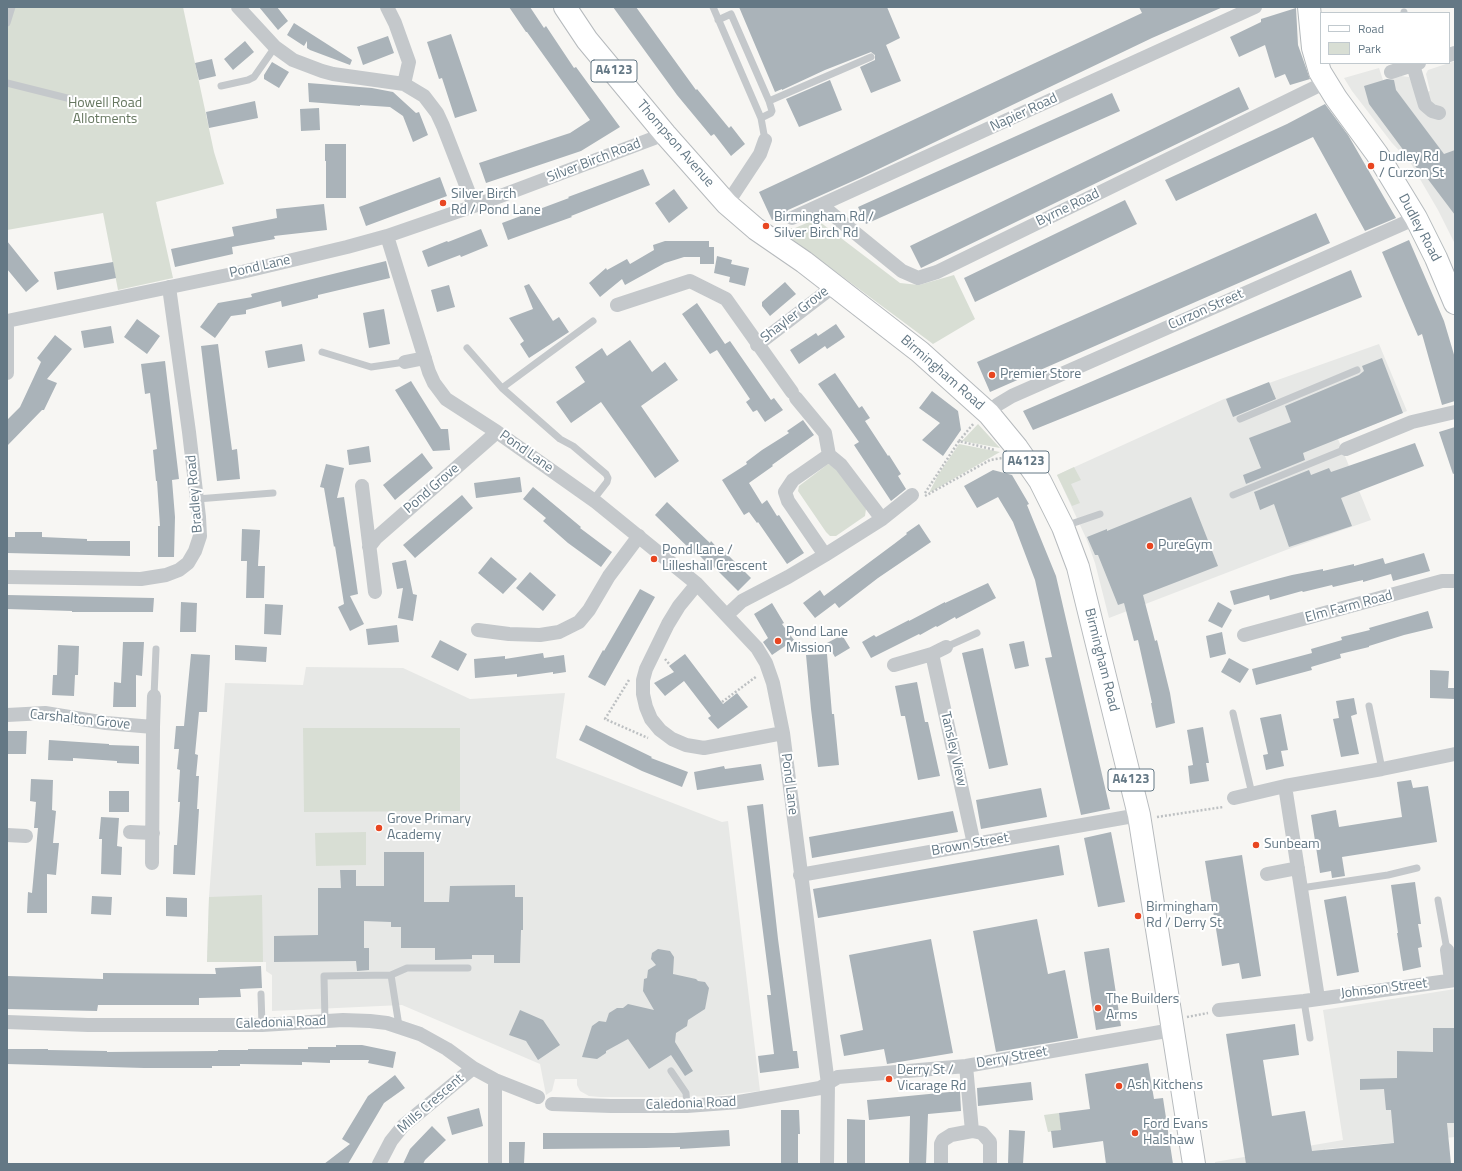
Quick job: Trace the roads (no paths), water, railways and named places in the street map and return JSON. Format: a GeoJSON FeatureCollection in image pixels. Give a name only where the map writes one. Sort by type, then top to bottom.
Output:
{"type":"FeatureCollection","features":[{"type":"Feature","properties":{"kind":"main road","name":"Thompson Avenue"},"geometry":{"type":"LineString","coordinates":[[565,7],[587,40],[727,204],[756,229],[804,262]]}},
{"type":"Feature","properties":{"kind":"main road","name":"Dudley Road"},"geometry":{"type":"LineString","coordinates":[[1309,7],[1313,48],[1316,60],[1326,82],[1377,154],[1416,218],[1436,258],[1455,303]]}},
{"type":"Feature","properties":{"kind":"main road","name":"Birmingham Road"},"geometry":{"type":"LineString","coordinates":[[804,262],[991,408],[1009,437],[1040,481],[1063,527],[1078,567],[1145,816],[1180,1024],[1194,1164]]}},
{"type":"Feature","properties":{"kind":"street"},"geometry":{"type":"LineString","coordinates":[[238,7],[275,47],[293,60],[322,71],[404,84],[424,96],[437,113],[443,126],[474,206]]}},
{"type":"Feature","properties":{"kind":"street"},"geometry":{"type":"LineString","coordinates":[[387,7],[398,30],[409,62],[404,84]]}},
{"type":"Feature","properties":{"kind":"street","name":"Napier Road"},"geometry":{"type":"LineString","coordinates":[[792,218],[1255,7]]}},
{"type":"Feature","properties":{"kind":"street"},"geometry":{"type":"LineString","coordinates":[[1391,72],[1417,64],[1426,105],[1432,111],[1439,113]]}},
{"type":"Feature","properties":{"kind":"street","name":"Byrne Road"},"geometry":{"type":"LineString","coordinates":[[821,205],[902,271],[918,278],[937,272],[1326,82]]}},
{"type":"Feature","properties":{"kind":"street","name":"Silver Birch Road"},"geometry":{"type":"LineString","coordinates":[[387,236],[474,206],[666,134]]}},
{"type":"Feature","properties":{"kind":"street"},"geometry":{"type":"LineString","coordinates":[[727,204],[760,154],[765,140]]}},
{"type":"Feature","properties":{"kind":"street","name":"Curzon Street"},"geometry":{"type":"LineString","coordinates":[[991,408],[1012,396],[1416,218]]}},
{"type":"Feature","properties":{"kind":"street","name":"Pond Lane"},"geometry":{"type":"LineString","coordinates":[[7,321],[242,272],[387,236],[429,372],[434,383],[446,399],[497,432],[593,500],[640,536],[697,584],[728,615],[757,648],[766,663],[774,682],[783,732],[800,875],[828,1084],[827,1164]]}},
{"type":"Feature","properties":{"kind":"street","name":"Shayler Grove"},"geometry":{"type":"LineString","coordinates":[[617,305],[690,281],[726,299],[757,345],[794,395],[825,433],[830,455]]}},
{"type":"Feature","properties":{"kind":"street","name":"Shayler Grove"},"geometry":{"type":"LineString","coordinates":[[757,345],[834,286]]}},
{"type":"Feature","properties":{"kind":"street","name":"Bradley Road"},"geometry":{"type":"LineString","coordinates":[[7,577],[141,579],[166,576],[179,570],[188,563],[195,551],[200,536],[197,499],[169,287]]}},
{"type":"Feature","properties":{"kind":"street"},"geometry":{"type":"LineString","coordinates":[[7,327],[7,372]]}},
{"type":"Feature","properties":{"kind":"street"},"geometry":{"type":"LineString","coordinates":[[405,362],[425,358]]}},
{"type":"Feature","properties":{"kind":"street"},"geometry":{"type":"LineString","coordinates":[[1346,449],[1412,422],[1455,412]]}},
{"type":"Feature","properties":{"kind":"street","name":"Pond Grove"},"geometry":{"type":"LineString","coordinates":[[369,547],[376,538],[497,432]]}},
{"type":"Feature","properties":{"kind":"street"},"geometry":{"type":"LineString","coordinates":[[825,555],[788,501],[785,492],[793,480],[830,455],[841,465],[882,518]]}},
{"type":"Feature","properties":{"kind":"street"},"geometry":{"type":"LineString","coordinates":[[362,486],[376,592]]}},
{"type":"Feature","properties":{"kind":"street"},"geometry":{"type":"LineString","coordinates":[[728,615],[742,601],[788,577],[825,555],[882,518],[912,495]]}},
{"type":"Feature","properties":{"kind":"street"},"geometry":{"type":"LineString","coordinates":[[478,630],[509,634],[540,635],[559,632],[579,622],[589,610],[609,576],[640,536]]}},
{"type":"Feature","properties":{"kind":"street","name":"Elm Farm Road"},"geometry":{"type":"LineString","coordinates":[[1244,636],[1442,581],[1455,582]]}},
{"type":"Feature","properties":{"kind":"street"},"geometry":{"type":"LineString","coordinates":[[697,584],[679,606],[668,624],[646,669],[643,680],[643,694],[651,719],[660,730],[672,739],[686,745],[704,748],[783,732]]}},
{"type":"Feature","properties":{"kind":"street"},"geometry":{"type":"LineString","coordinates":[[894,665],[932,654],[946,647]]}},
{"type":"Feature","properties":{"kind":"street","name":"Tansley View"},"geometry":{"type":"LineString","coordinates":[[932,654],[974,844]]}},
{"type":"Feature","properties":{"kind":"street"},"geometry":{"type":"LineString","coordinates":[[152,863],[154,696]]}},
{"type":"Feature","properties":{"kind":"street","name":"Carshalton Grove"},"geometry":{"type":"LineString","coordinates":[[7,715],[45,713],[106,723],[153,727]]}},
{"type":"Feature","properties":{"kind":"street"},"geometry":{"type":"LineString","coordinates":[[1231,802],[1252,794],[1285,786],[1382,769],[1455,754]]}},
{"type":"Feature","properties":{"kind":"street"},"geometry":{"type":"LineString","coordinates":[[1285,786],[1301,888],[1311,999]]}},
{"type":"Feature","properties":{"kind":"street","name":"Brown Street"},"geometry":{"type":"LineString","coordinates":[[800,875],[974,844],[1145,816]]}},
{"type":"Feature","properties":{"kind":"street"},"geometry":{"type":"LineString","coordinates":[[130,832],[153,833]]}},
{"type":"Feature","properties":{"kind":"street"},"geometry":{"type":"LineString","coordinates":[[7,835],[26,836]]}},
{"type":"Feature","properties":{"kind":"street"},"geometry":{"type":"LineString","coordinates":[[1267,874],[1298,868]]}},
{"type":"Feature","properties":{"kind":"street","name":"Johnson Street"},"geometry":{"type":"LineString","coordinates":[[1219,1010],[1453,980],[1447,950]]}},
{"type":"Feature","properties":{"kind":"street","name":"Caledonia Road"},"geometry":{"type":"LineString","coordinates":[[7,1022],[88,1025],[262,1024],[325,1021],[387,1022],[420,1034],[447,1049],[473,1068],[495,1080],[538,1097]]}},
{"type":"Feature","properties":{"kind":"street","name":"Derry Street"},"geometry":{"type":"LineString","coordinates":[[828,1084],[838,1077],[966,1066],[1180,1024]]}},
{"type":"Feature","properties":{"kind":"street"},"geometry":{"type":"LineString","coordinates":[[966,1066],[972,1131]]}},
{"type":"Feature","properties":{"kind":"street","name":"Mills Crescent"},"geometry":{"type":"LineString","coordinates":[[379,1164],[391,1141],[403,1126],[473,1068]]}},
{"type":"Feature","properties":{"kind":"street"},"geometry":{"type":"LineString","coordinates":[[495,1080],[495,1164]]}},
{"type":"Feature","properties":{"kind":"street","name":"Caledonia Road"},"geometry":{"type":"LineString","coordinates":[[552,1104],[687,1106],[739,1102],[820,1088],[828,1084]]}},
{"type":"Feature","properties":{"kind":"street"},"geometry":{"type":"LineString","coordinates":[[941,1164],[941,1144],[943,1140],[951,1135],[972,1131],[982,1133],[990,1142],[990,1164]]}},
{"type":"Feature","properties":{"kind":"lane"},"geometry":{"type":"LineString","coordinates":[[7,23],[12,7]]}},
{"type":"Feature","properties":{"kind":"lane"},"geometry":{"type":"LineString","coordinates":[[713,7],[760,118],[765,140]]}},
{"type":"Feature","properties":{"kind":"lane"},"geometry":{"type":"LineString","coordinates":[[718,20],[732,11],[772,111],[771,113],[760,118]]}},
{"type":"Feature","properties":{"kind":"lane"},"geometry":{"type":"LineString","coordinates":[[221,86],[248,80],[254,77],[275,47]]}},
{"type":"Feature","properties":{"kind":"lane"},"geometry":{"type":"LineString","coordinates":[[769,101],[871,57]]}},
{"type":"Feature","properties":{"kind":"lane"},"geometry":{"type":"LineString","coordinates":[[742,74],[755,69]]}},
{"type":"Feature","properties":{"kind":"lane"},"geometry":{"type":"LineString","coordinates":[[7,83],[75,100]]}},
{"type":"Feature","properties":{"kind":"lane"},"geometry":{"type":"LineString","coordinates":[[502,388],[594,321]]}},
{"type":"Feature","properties":{"kind":"lane"},"geometry":{"type":"LineString","coordinates":[[467,348],[502,388],[560,439],[573,446],[606,474],[608,478],[607,482],[593,500]]}},
{"type":"Feature","properties":{"kind":"lane"},"geometry":{"type":"LineString","coordinates":[[322,352],[371,367],[405,362]]}},
{"type":"Feature","properties":{"kind":"lane"},"geometry":{"type":"LineString","coordinates":[[1240,418],[1357,370]]}},
{"type":"Feature","properties":{"kind":"lane"},"geometry":{"type":"LineString","coordinates":[[1233,495],[1346,449]]}},
{"type":"Feature","properties":{"kind":"lane"},"geometry":{"type":"LineString","coordinates":[[197,499],[273,493]]}},
{"type":"Feature","properties":{"kind":"lane"},"geometry":{"type":"LineString","coordinates":[[1063,527],[1100,514]]}},
{"type":"Feature","properties":{"kind":"lane"},"geometry":{"type":"LineString","coordinates":[[946,647],[977,633]]}},
{"type":"Feature","properties":{"kind":"lane"},"geometry":{"type":"LineString","coordinates":[[154,696],[156,649]]}},
{"type":"Feature","properties":{"kind":"lane"},"geometry":{"type":"LineString","coordinates":[[1369,706],[1382,769]]}},
{"type":"Feature","properties":{"kind":"lane"},"geometry":{"type":"LineString","coordinates":[[1233,713],[1252,794]]}},
{"type":"Feature","properties":{"kind":"lane"},"geometry":{"type":"LineString","coordinates":[[1301,888],[1388,875],[1417,868]]}},
{"type":"Feature","properties":{"kind":"lane"},"geometry":{"type":"LineString","coordinates":[[1438,900],[1447,950]]}},
{"type":"Feature","properties":{"kind":"lane"},"geometry":{"type":"LineString","coordinates":[[325,1021],[324,976],[391,975],[407,968],[468,968]]}},
{"type":"Feature","properties":{"kind":"lane"},"geometry":{"type":"LineString","coordinates":[[391,975],[399,1026]]}},
{"type":"Feature","properties":{"kind":"lane"},"geometry":{"type":"LineString","coordinates":[[261,994],[262,1024]]}},
{"type":"Feature","properties":{"kind":"lane"},"geometry":{"type":"LineString","coordinates":[[1310,1038],[1311,999]]}},
{"type":"Feature","properties":{"kind":"lane"},"geometry":{"type":"LineString","coordinates":[[671,1071],[686,1093],[687,1106]]}},
{"type":"Feature","properties":{"kind":"place","name":"Dudley Rd / Curzon St"},"geometry":{"type":"Point","coordinates":[1371,166]}},
{"type":"Feature","properties":{"kind":"place","name":"Silver Birch Rd / Pond Lane"},"geometry":{"type":"Point","coordinates":[443,203]}},
{"type":"Feature","properties":{"kind":"place","name":"Birmingham Rd / Silver Birch Rd"},"geometry":{"type":"Point","coordinates":[766,226]}},
{"type":"Feature","properties":{"kind":"place","name":"Premier Store"},"geometry":{"type":"Point","coordinates":[992,375]}},
{"type":"Feature","properties":{"kind":"place","name":"PureGym"},"geometry":{"type":"Point","coordinates":[1150,546]}},
{"type":"Feature","properties":{"kind":"place","name":"Pond Lane / Lilleshall Crescent"},"geometry":{"type":"Point","coordinates":[654,559]}},
{"type":"Feature","properties":{"kind":"place","name":"Pond Lane Mission"},"geometry":{"type":"Point","coordinates":[778,641]}},
{"type":"Feature","properties":{"kind":"place","name":"Grove Primary Academy"},"geometry":{"type":"Point","coordinates":[379,828]}},
{"type":"Feature","properties":{"kind":"place","name":"Sunbeam"},"geometry":{"type":"Point","coordinates":[1256,845]}},
{"type":"Feature","properties":{"kind":"place","name":"Birmingham Rd / Derry St"},"geometry":{"type":"Point","coordinates":[1138,916]}},
{"type":"Feature","properties":{"kind":"place","name":"The Builders Arms"},"geometry":{"type":"Point","coordinates":[1098,1008]}},
{"type":"Feature","properties":{"kind":"place","name":"Derry St / Vicarage Rd"},"geometry":{"type":"Point","coordinates":[889,1079]}},
{"type":"Feature","properties":{"kind":"place","name":"Ash Kitchens"},"geometry":{"type":"Point","coordinates":[1119,1086]}},
{"type":"Feature","properties":{"kind":"place","name":"Ford Evans Halshaw"},"geometry":{"type":"Point","coordinates":[1135,1133]}},
{"type":"Feature","properties":{"kind":"park label","name":"Howell Road Allotments"},"geometry":{"type":"Point","coordinates":[105,112]}}]}
